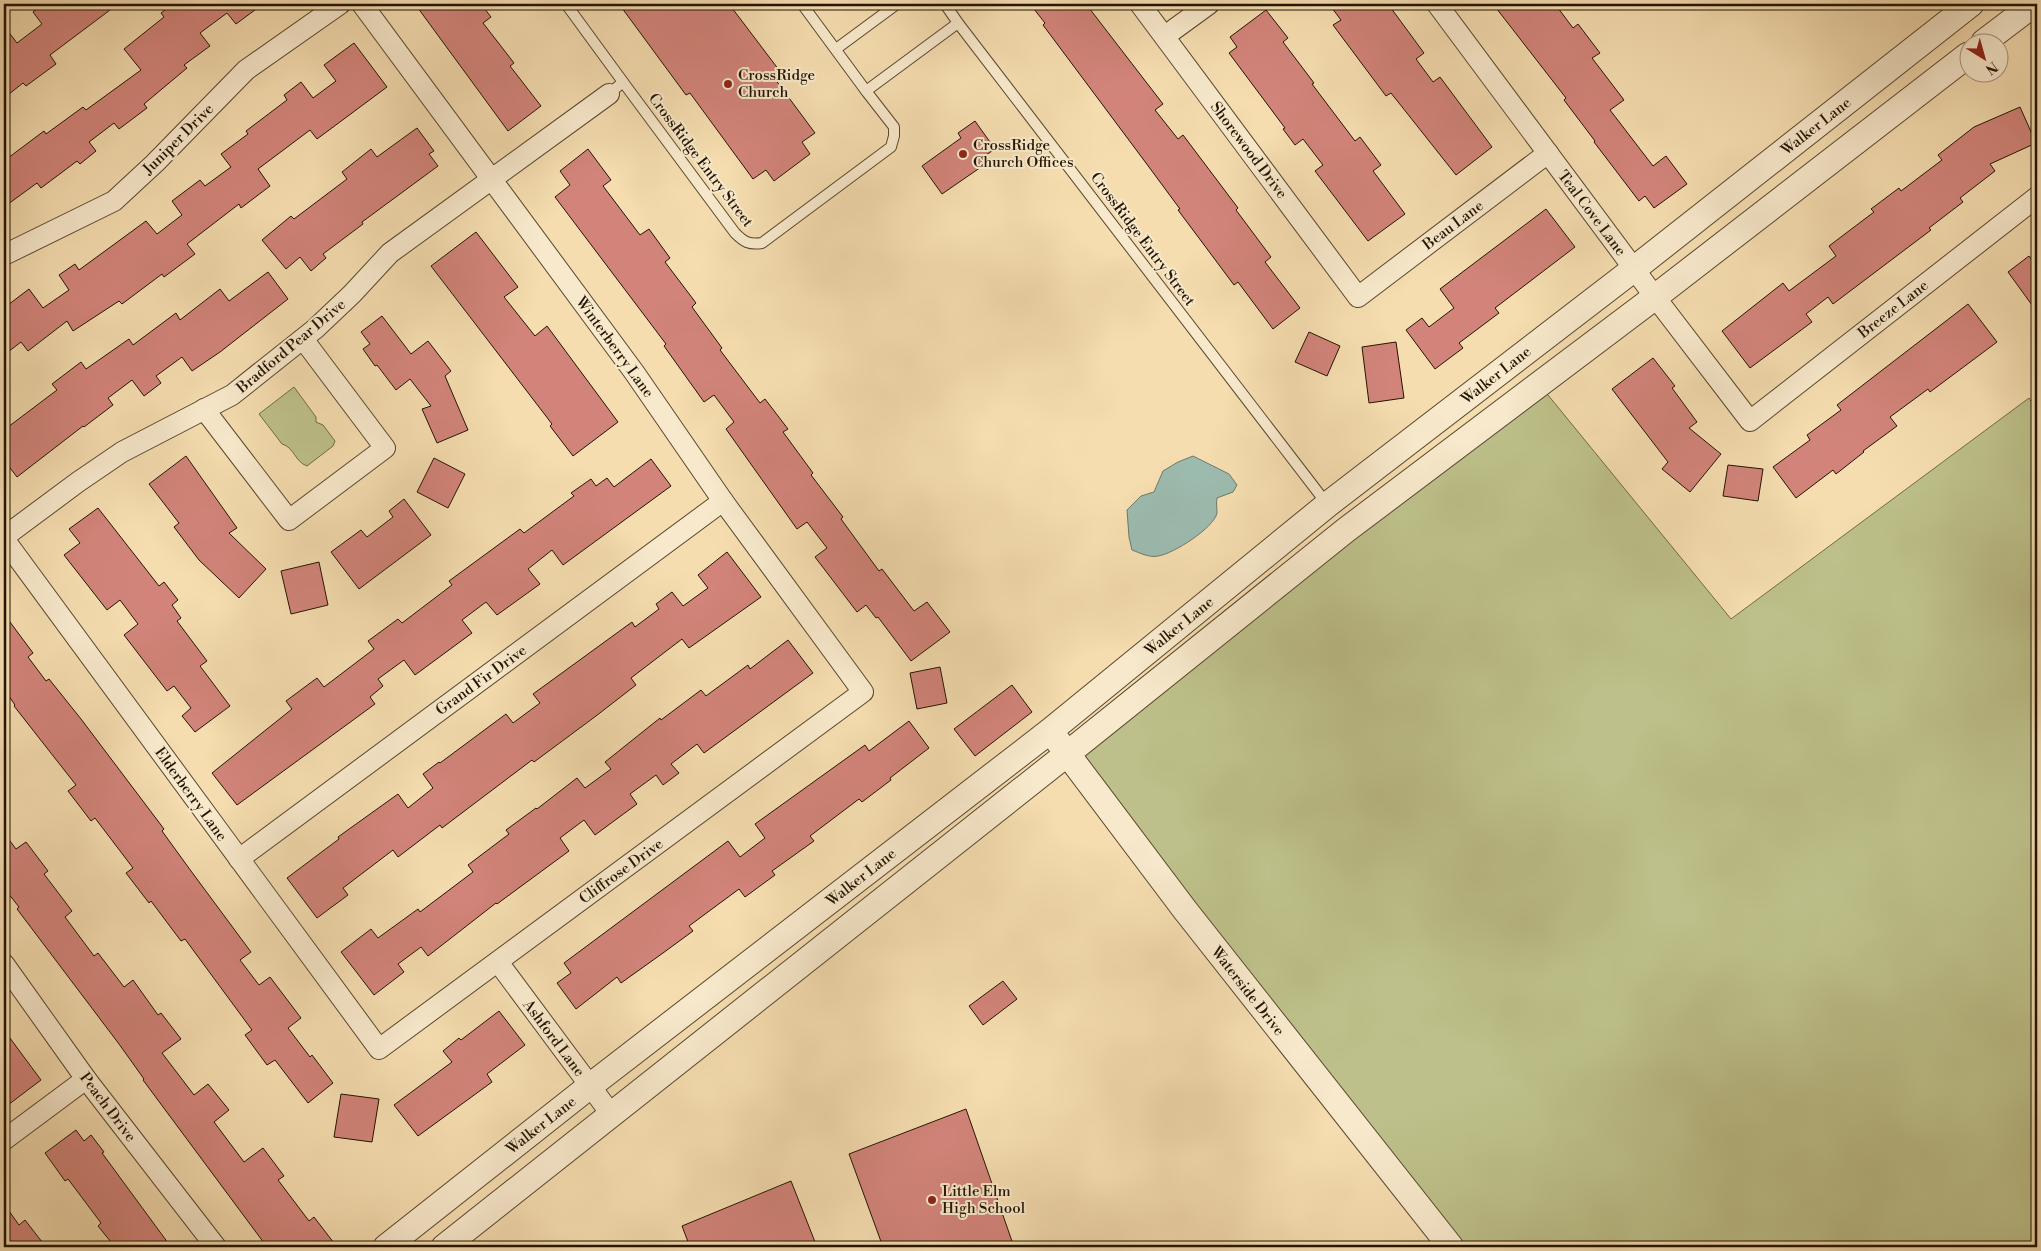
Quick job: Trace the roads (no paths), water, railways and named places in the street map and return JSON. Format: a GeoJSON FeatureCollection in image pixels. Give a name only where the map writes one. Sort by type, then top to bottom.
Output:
{"type":"FeatureCollection","features":[{"type":"Feature","properties":{"kind":"street","name":"Juniper Drive"},"geometry":{"type":"LineString","coordinates":[[4,255],[114,201],[155,163],[246,70],[340,4]]}},
{"type":"Feature","properties":{"kind":"street","name":"Winterberry Lane"},"geometry":{"type":"LineString","coordinates":[[362,4],[634,372],[723,502],[863,692]]}},
{"type":"Feature","properties":{"kind":"street","name":"Shorewood Drive"},"geometry":{"type":"LineString","coordinates":[[1140,4],[1358,297]]}},
{"type":"Feature","properties":{"kind":"street"},"geometry":{"type":"LineString","coordinates":[[1165,36],[1209,4]]}},
{"type":"Feature","properties":{"kind":"street","name":"Teal Cove Lane"},"geometry":{"type":"LineString","coordinates":[[1437,4],[1645,284],[1750,421]]}},
{"type":"Feature","properties":{"kind":"street","name":"Walker Lane"},"geometry":{"type":"LineString","coordinates":[[444,1247],[1346,530],[1539,384],[1645,284],[1767,164],[1971,4]]}},
{"type":"Feature","properties":{"kind":"street"},"geometry":{"type":"LineString","coordinates":[[1983,32],[2016,4]]}},
{"type":"Feature","properties":{"kind":"street"},"geometry":{"type":"LineString","coordinates":[[1997,32],[2034,4]]}},
{"type":"Feature","properties":{"kind":"street","name":"Walker Lane"},"geometry":{"type":"LineString","coordinates":[[386,1247],[590,1086],[1050,731],[1327,505],[1645,284],[1958,60]]}},
{"type":"Feature","properties":{"kind":"street","name":"Bradford Pear Drive"},"geometry":{"type":"LineString","coordinates":[[4,538],[78,482],[122,452],[232,395],[302,339],[352,294],[390,254],[616,88]]}},
{"type":"Feature","properties":{"kind":"street","name":"Beau Lane"},"geometry":{"type":"LineString","coordinates":[[1358,297],[1548,153]]}},
{"type":"Feature","properties":{"kind":"street","name":"Breeze Lane"},"geometry":{"type":"LineString","coordinates":[[1750,421],[2037,197]]}},
{"type":"Feature","properties":{"kind":"street"},"geometry":{"type":"LineString","coordinates":[[204,409],[289,520],[385,448],[302,339]]}},
{"type":"Feature","properties":{"kind":"street","name":"Grand Fir Drive"},"geometry":{"type":"LineString","coordinates":[[239,859],[723,502]]}},
{"type":"Feature","properties":{"kind":"street"},"geometry":{"type":"LineString","coordinates":[[1327,505],[1346,530]]}},
{"type":"Feature","properties":{"kind":"street","name":"Elderberry Lane"},"geometry":{"type":"LineString","coordinates":[[4,538],[379,1049]]}},
{"type":"Feature","properties":{"kind":"street","name":"Cliffrose Drive"},"geometry":{"type":"LineString","coordinates":[[379,1049],[863,692]]}},
{"type":"Feature","properties":{"kind":"street","name":"Waterside Drive"},"geometry":{"type":"LineString","coordinates":[[1050,731],[1185,910],[1451,1247]]}},
{"type":"Feature","properties":{"kind":"street","name":"Ashford Lane"},"geometry":{"type":"LineString","coordinates":[[498,962],[611,1114]]}},
{"type":"Feature","properties":{"kind":"street","name":"Peach Drive"},"geometry":{"type":"LineString","coordinates":[[4,964],[86,1079],[216,1247]]}},
{"type":"Feature","properties":{"kind":"street"},"geometry":{"type":"LineString","coordinates":[[4,1140],[86,1079]]}},
{"type":"Feature","properties":{"kind":"lane","name":"CrossRidge Entry Street"},"geometry":{"type":"LineString","coordinates":[[566,4],[616,88],[735,233],[743,241],[751,244],[762,243],[891,147],[894,136],[894,127],[803,4]]}},
{"type":"Feature","properties":{"kind":"lane"},"geometry":{"type":"LineString","coordinates":[[836,49],[897,4]]}},
{"type":"Feature","properties":{"kind":"lane","name":"CrossRidge Entry Street"},"geometry":{"type":"LineString","coordinates":[[945,4],[1327,505]]}},
{"type":"Feature","properties":{"kind":"lane"},"geometry":{"type":"LineString","coordinates":[[866,91],[958,23]]}},
{"type":"Feature","properties":{"kind":"place","name":"CrossRidge Church"},"geometry":{"type":"Point","coordinates":[728,84]}},
{"type":"Feature","properties":{"kind":"place","name":"CrossRidge Church Offices"},"geometry":{"type":"Point","coordinates":[963,154]}},
{"type":"Feature","properties":{"kind":"place","name":"Little Elm High School"},"geometry":{"type":"Point","coordinates":[932,1200]}}]}
